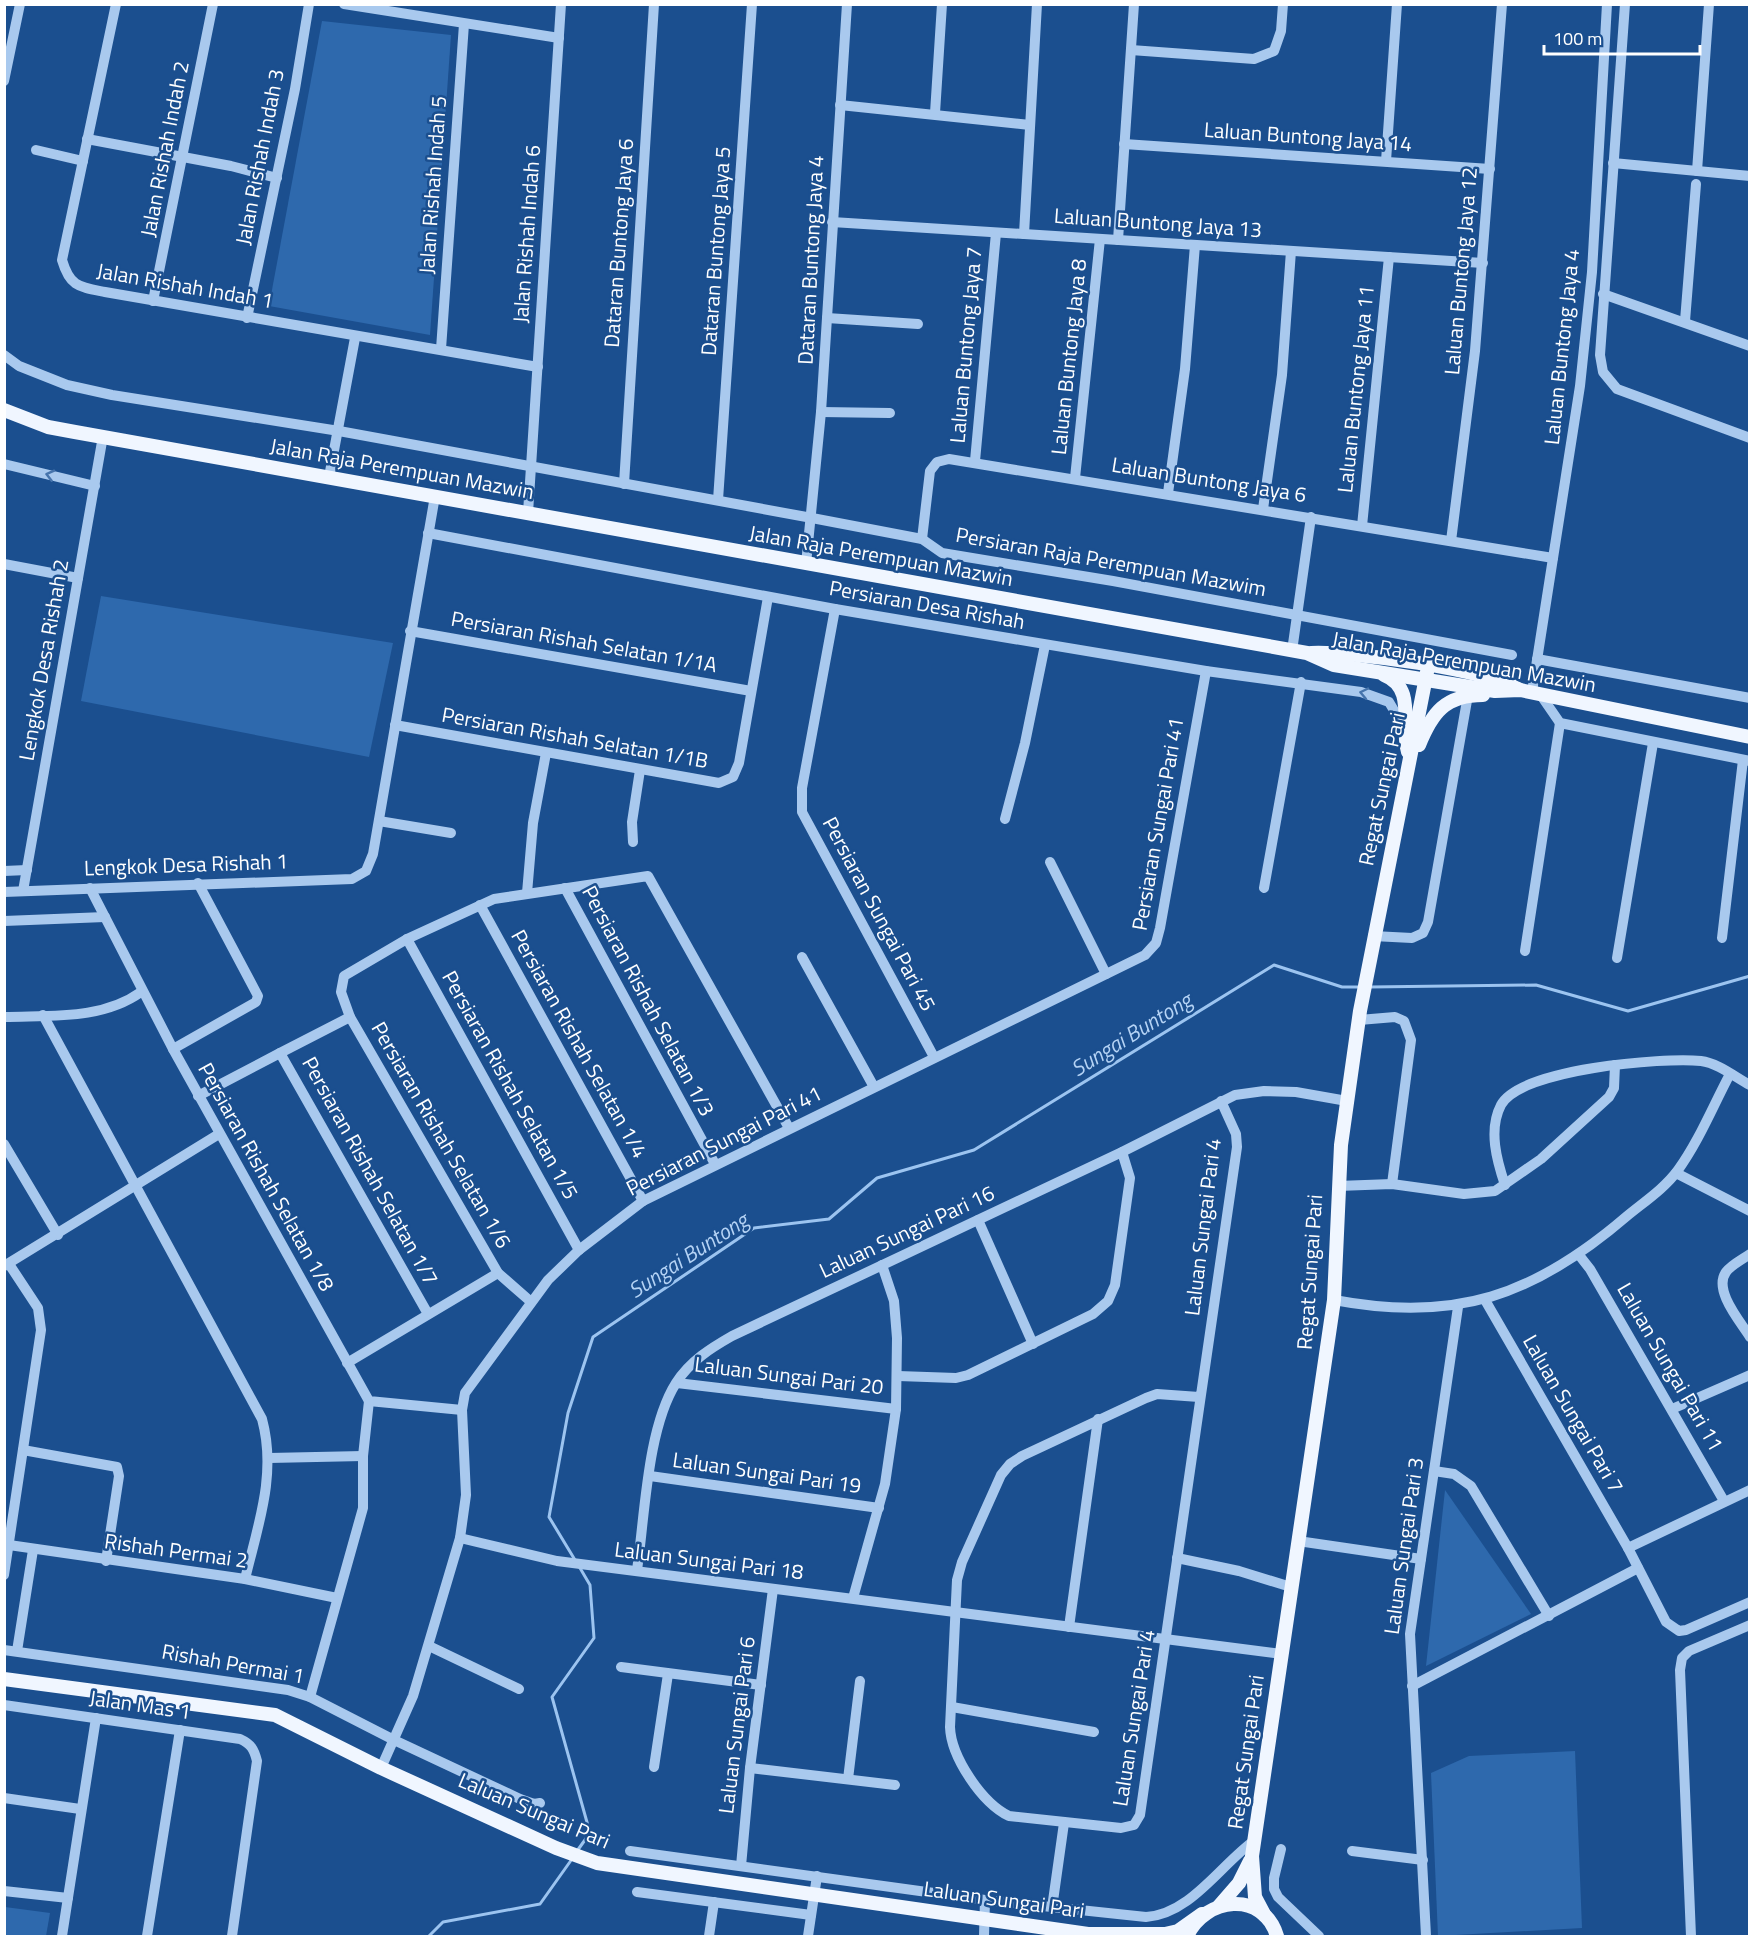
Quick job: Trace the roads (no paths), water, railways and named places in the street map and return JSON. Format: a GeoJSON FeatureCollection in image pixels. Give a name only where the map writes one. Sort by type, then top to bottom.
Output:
{"type":"FeatureCollection","features":[{"type":"Feature","properties":{"kind":"main road","name":"Jalan Raja Perempuan Mazwin"},"geometry":{"type":"LineString","coordinates":[[4,410],[48,427],[1307,653],[1334,665],[1368,670],[1427,673],[1505,692],[1531,692],[1749,737]]}},
{"type":"Feature","properties":{"kind":"main road"},"geometry":{"type":"LineString","coordinates":[[1307,653],[1336,652],[1427,673],[1498,680],[1531,692]]}},
{"type":"Feature","properties":{"kind":"main road"},"geometry":{"type":"LineString","coordinates":[[1368,670],[1388,676],[1404,693],[1406,747],[1411,759]]}},
{"type":"Feature","properties":{"kind":"main road","name":"Regat Sungai Pari"},"geometry":{"type":"LineString","coordinates":[[1278,1935],[1255,1897],[1252,1856],[1334,1300],[1338,1186],[1359,1015],[1427,673]]}},
{"type":"Feature","properties":{"kind":"main road"},"geometry":{"type":"LineString","coordinates":[[1411,759],[1432,718],[1443,705],[1468,695],[1492,695],[1505,692]]}},
{"type":"Feature","properties":{"kind":"main road","name":"Laluan Sungai Pari"},"geometry":{"type":"LineString","coordinates":[[4,1679],[274,1715],[381,1768],[556,1848],[597,1863],[1092,1935],[1165,1934],[1178,1930],[1219,1906]]}},
{"type":"Feature","properties":{"kind":"main road"},"geometry":{"type":"LineString","coordinates":[[1219,1906],[1239,1883],[1252,1856]]}},
{"type":"Feature","properties":{"kind":"main road"},"geometry":{"type":"LineString","coordinates":[[1219,1906],[1243,1905],[1265,1916]]}},
{"type":"Feature","properties":{"kind":"main road"},"geometry":{"type":"LineString","coordinates":[[1187,1936],[1192,1925],[1202,1914]]}},
{"type":"Feature","properties":{"kind":"street"},"geometry":{"type":"LineString","coordinates":[[4,81],[20,4]]}},
{"type":"Feature","properties":{"kind":"street","name":"Jalan Rishah Indah 1"},"geometry":{"type":"LineString","coordinates":[[116,4],[62,260],[68,278],[81,287],[354,338],[538,367]]}},
{"type":"Feature","properties":{"kind":"street","name":"Jalan Rishah Indah 2"},"geometry":{"type":"LineString","coordinates":[[153,300],[184,157],[213,4]]}},
{"type":"Feature","properties":{"kind":"street","name":"Jalan Rishah Indah 3"},"geometry":{"type":"LineString","coordinates":[[247,318],[277,178],[309,4]]}},
{"type":"Feature","properties":{"kind":"street"},"geometry":{"type":"LineString","coordinates":[[344,4],[559,38]]}},
{"type":"Feature","properties":{"kind":"street","name":"Jalan Rishah Indah 6"},"geometry":{"type":"LineString","coordinates":[[528,513],[561,4]]}},
{"type":"Feature","properties":{"kind":"street","name":"Dataran Buntong Jaya 6"},"geometry":{"type":"LineString","coordinates":[[624,484],[654,4]]}},
{"type":"Feature","properties":{"kind":"street","name":"Dataran Buntong Jaya 5"},"geometry":{"type":"LineString","coordinates":[[718,500],[752,4]]}},
{"type":"Feature","properties":{"kind":"street"},"geometry":{"type":"LineString","coordinates":[[840,4],[847,5]]}},
{"type":"Feature","properties":{"kind":"street"},"geometry":{"type":"LineString","coordinates":[[935,113],[942,4]]}},
{"type":"Feature","properties":{"kind":"street"},"geometry":{"type":"LineString","coordinates":[[1024,234],[1037,4]]}},
{"type":"Feature","properties":{"kind":"street"},"geometry":{"type":"LineString","coordinates":[[1118,240],[1134,4]]}},
{"type":"Feature","properties":{"kind":"street"},"geometry":{"type":"LineString","coordinates":[[1131,50],[1254,59],[1275,51],[1281,31],[1283,4]]}},
{"type":"Feature","properties":{"kind":"street"},"geometry":{"type":"LineString","coordinates":[[1386,161],[1398,4]]}},
{"type":"Feature","properties":{"kind":"street","name":"Laluan Buntong Jaya 12"},"geometry":{"type":"LineString","coordinates":[[1451,541],[1475,351],[1502,4]]}},
{"type":"Feature","properties":{"kind":"street","name":"Laluan Buntong Jaya 4"},"geometry":{"type":"LineString","coordinates":[[1531,692],[1580,386],[1591,284],[1607,4]]}},
{"type":"Feature","properties":{"kind":"street"},"geometry":{"type":"LineString","coordinates":[[1625,4],[1603,294],[1600,355],[1603,372],[1617,388],[1749,438]]}},
{"type":"Feature","properties":{"kind":"street"},"geometry":{"type":"LineString","coordinates":[[1697,171],[1709,4]]}},
{"type":"Feature","properties":{"kind":"street","name":"Dataran Buntong Jaya 4"},"geometry":{"type":"LineString","coordinates":[[806,564],[821,412],[847,5]]}},
{"type":"Feature","properties":{"kind":"street","name":"Jalan Rishah Indah 5"},"geometry":{"type":"LineString","coordinates":[[441,350],[464,24]]}},
{"type":"Feature","properties":{"kind":"street"},"geometry":{"type":"LineString","coordinates":[[840,105],[935,113],[1030,125]]}},
{"type":"Feature","properties":{"kind":"street"},"geometry":{"type":"LineString","coordinates":[[87,139],[184,157],[277,178]]}},
{"type":"Feature","properties":{"kind":"street","name":"Laluan Buntong Jaya 14"},"geometry":{"type":"LineString","coordinates":[[1124,144],[1490,169]]}},
{"type":"Feature","properties":{"kind":"street"},"geometry":{"type":"LineString","coordinates":[[36,150],[83,161]]}},
{"type":"Feature","properties":{"kind":"street"},"geometry":{"type":"LineString","coordinates":[[1613,163],[1749,176]]}},
{"type":"Feature","properties":{"kind":"street"},"geometry":{"type":"LineString","coordinates":[[1685,321],[1696,184]]}},
{"type":"Feature","properties":{"kind":"street","name":"Laluan Buntong Jaya 13"},"geometry":{"type":"LineString","coordinates":[[832,222],[1483,263]]}},
{"type":"Feature","properties":{"kind":"street","name":"Laluan Buntong Jaya 7"},"geometry":{"type":"LineString","coordinates":[[975,461],[996,233]]}},
{"type":"Feature","properties":{"kind":"street","name":"Laluan Buntong Jaya 8"},"geometry":{"type":"LineString","coordinates":[[1076,478],[1100,239]]}},
{"type":"Feature","properties":{"kind":"street"},"geometry":{"type":"LineString","coordinates":[[1168,493],[1185,369],[1195,245]]}},
{"type":"Feature","properties":{"kind":"street"},"geometry":{"type":"LineString","coordinates":[[1263,509],[1282,375],[1291,251]]}},
{"type":"Feature","properties":{"kind":"street","name":"Laluan Buntong Jaya 11"},"geometry":{"type":"LineString","coordinates":[[1362,526],[1389,257]]}},
{"type":"Feature","properties":{"kind":"street"},"geometry":{"type":"LineString","coordinates":[[1603,294],[1685,321],[1749,346]]}},
{"type":"Feature","properties":{"kind":"street"},"geometry":{"type":"LineString","coordinates":[[826,318],[918,324]]}},
{"type":"Feature","properties":{"kind":"street"},"geometry":{"type":"LineString","coordinates":[[329,477],[354,338]]}},
{"type":"Feature","properties":{"kind":"street","name":"Persiaran Raja Perempuan Mazwim"},"geometry":{"type":"LineString","coordinates":[[4,355],[19,366],[67,386],[339,431],[718,500],[922,539],[942,553],[1298,614],[1512,655]]}},
{"type":"Feature","properties":{"kind":"street"},"geometry":{"type":"LineString","coordinates":[[821,412],[872,415],[890,412]]}},
{"type":"Feature","properties":{"kind":"street","name":"Lengkok Desa Rishah 2"},"geometry":{"type":"LineString","coordinates":[[23,891],[103,436]]}},
{"type":"Feature","properties":{"kind":"street","name":"Laluan Buntong Jaya 6"},"geometry":{"type":"LineString","coordinates":[[922,539],[930,471],[937,462],[949,459],[975,461],[1553,558]]}},
{"type":"Feature","properties":{"kind":"street"},"geometry":{"type":"LineString","coordinates":[[4,464],[95,486]]}},
{"type":"Feature","properties":{"kind":"street"},"geometry":{"type":"LineString","coordinates":[[435,496],[379,821],[451,833]]}},
{"type":"Feature","properties":{"kind":"street"},"geometry":{"type":"LineString","coordinates":[[1292,651],[1311,517]]}},
{"type":"Feature","properties":{"kind":"street","name":"Persiaran Desa Rishah"},"geometry":{"type":"LineString","coordinates":[[428,533],[834,609],[1206,671],[1301,682],[1384,699],[1394,707],[1406,729]]}},
{"type":"Feature","properties":{"kind":"street"},"geometry":{"type":"LineString","coordinates":[[4,564],[78,578]]}},
{"type":"Feature","properties":{"kind":"street"},"geometry":{"type":"LineString","coordinates":[[751,691],[768,597]]}},
{"type":"Feature","properties":{"kind":"street","name":"Persiaran Sungai Pari 45"},"geometry":{"type":"LineString","coordinates":[[834,609],[802,788],[802,812],[934,1057]]}},
{"type":"Feature","properties":{"kind":"street","name":"Persiaran Rishah Selatan 1/1A"},"geometry":{"type":"LineString","coordinates":[[410,631],[751,691]]}},
{"type":"Feature","properties":{"kind":"street"},"geometry":{"type":"LineString","coordinates":[[1005,819],[1025,743],[1045,645]]}},
{"type":"Feature","properties":{"kind":"street"},"geometry":{"type":"LineString","coordinates":[[1537,660],[1749,698]]}},
{"type":"Feature","properties":{"kind":"street","name":"Persiaran Sungai Pari 41"},"geometry":{"type":"LineString","coordinates":[[381,1768],[413,1696],[460,1538],[466,1495],[462,1410],[465,1393],[474,1377],[530,1301],[579,1250],[643,1201],[714,1164],[1145,955],[1156,944],[1206,671]]}},
{"type":"Feature","properties":{"kind":"street"},"geometry":{"type":"LineString","coordinates":[[1264,888],[1301,682]]}},
{"type":"Feature","properties":{"kind":"street","name":"Persiaran Rishah Selatan 1/1B"},"geometry":{"type":"LineString","coordinates":[[395,725],[719,783],[733,777],[739,763],[751,691]]}},
{"type":"Feature","properties":{"kind":"street"},"geometry":{"type":"LineString","coordinates":[[1531,692],[1560,723],[1746,760],[1722,938]]}},
{"type":"Feature","properties":{"kind":"street"},"geometry":{"type":"LineString","coordinates":[[1373,936],[1412,938],[1423,933],[1428,922],[1468,695]]}},
{"type":"Feature","properties":{"kind":"street"},"geometry":{"type":"LineString","coordinates":[[1525,951],[1560,723]]}},
{"type":"Feature","properties":{"kind":"street"},"geometry":{"type":"LineString","coordinates":[[1617,958],[1653,743]]}},
{"type":"Feature","properties":{"kind":"street"},"geometry":{"type":"LineString","coordinates":[[527,893],[533,823],[546,753]]}},
{"type":"Feature","properties":{"kind":"street"},"geometry":{"type":"LineString","coordinates":[[633,842],[632,822],[640,770]]}},
{"type":"Feature","properties":{"kind":"street","name":"Lengkok Desa Rishah 1"},"geometry":{"type":"LineString","coordinates":[[4,892],[352,879],[366,871],[373,854],[379,821]]}},
{"type":"Feature","properties":{"kind":"street"},"geometry":{"type":"LineString","coordinates":[[1050,862],[1106,974]]}},
{"type":"Feature","properties":{"kind":"street"},"geometry":{"type":"LineString","coordinates":[[4,871],[27,870]]}},
{"type":"Feature","properties":{"kind":"street"},"geometry":{"type":"LineString","coordinates":[[407,939],[494,899],[648,876],[789,1128]]}},
{"type":"Feature","properties":{"kind":"street"},"geometry":{"type":"LineString","coordinates":[[173,1049],[256,1002],[258,996],[198,883]]}},
{"type":"Feature","properties":{"kind":"street","name":"Persiaran Rishah Selatan 1/8"},"geometry":{"type":"LineString","coordinates":[[90,888],[141,992],[369,1401]]}},
{"type":"Feature","properties":{"kind":"street","name":"Persiaran Rishah Selatan 1/3"},"geometry":{"type":"LineString","coordinates":[[564,888],[714,1164]]}},
{"type":"Feature","properties":{"kind":"street","name":"Persiaran Rishah Selatan 1/4"},"geometry":{"type":"LineString","coordinates":[[480,905],[643,1201]]}},
{"type":"Feature","properties":{"kind":"street"},"geometry":{"type":"LineString","coordinates":[[4,921],[105,917]]}},
{"type":"Feature","properties":{"kind":"street","name":"Persiaran Rishah Selatan 1/6"},"geometry":{"type":"LineString","coordinates":[[407,939],[344,976],[341,992],[350,1017],[498,1273],[530,1301]]}},
{"type":"Feature","properties":{"kind":"street","name":"Persiaran Rishah Selatan 1/5"},"geometry":{"type":"LineString","coordinates":[[407,939],[579,1250]]}},
{"type":"Feature","properties":{"kind":"street"},"geometry":{"type":"LineString","coordinates":[[802,957],[874,1087]]}},
{"type":"Feature","properties":{"kind":"street"},"geometry":{"type":"LineString","coordinates":[[4,1017],[112,1009],[141,992]]}},
{"type":"Feature","properties":{"kind":"street"},"geometry":{"type":"LineString","coordinates":[[43,1015],[262,1419],[269,1458],[268,1482],[245,1579]]}},
{"type":"Feature","properties":{"kind":"street"},"geometry":{"type":"LineString","coordinates":[[1359,1015],[1395,1017],[1404,1021],[1411,1040],[1392,1184]]}},
{"type":"Feature","properties":{"kind":"street","name":"Persiaran Rishah Selatan 1/7"},"geometry":{"type":"LineString","coordinates":[[350,1017],[280,1053],[428,1314]]}},
{"type":"Feature","properties":{"kind":"street"},"geometry":{"type":"LineString","coordinates":[[198,1096],[280,1053]]}},
{"type":"Feature","properties":{"kind":"street"},"geometry":{"type":"LineString","coordinates":[[1505,1185],[1495,1139],[1501,1105],[1510,1094],[1527,1085],[1566,1073],[1615,1065],[1703,1061],[1749,1085]]}},
{"type":"Feature","properties":{"kind":"street"},"geometry":{"type":"LineString","coordinates":[[1338,1186],[1392,1184],[1464,1194],[1495,1191],[1541,1159],[1609,1097],[1614,1088],[1615,1065]]}},
{"type":"Feature","properties":{"kind":"street"},"geometry":{"type":"LineString","coordinates":[[1334,1300],[1382,1307],[1458,1306],[1485,1300],[1554,1270],[1579,1255],[1676,1173],[1730,1074]]}},
{"type":"Feature","properties":{"kind":"street","name":"Laluan Sungai Pari 16"},"geometry":{"type":"LineString","coordinates":[[637,1570],[655,1438],[676,1383],[706,1351],[732,1336],[1122,1152],[1221,1101],[1250,1091],[1264,1090],[1296,1092],[1347,1101]]}},
{"type":"Feature","properties":{"kind":"street","name":"Laluan Sungai Pari 4"},"geometry":{"type":"LineString","coordinates":[[1199,1397],[1157,1394],[1098,1419],[1022,1456],[1000,1475],[962,1562],[954,1612],[950,1727],[953,1751],[994,1806],[1009,1816],[1121,1828],[1134,1825],[1140,1815],[1237,1147],[1232,1121],[1221,1101]]}},
{"type":"Feature","properties":{"kind":"street"},"geometry":{"type":"LineString","coordinates":[[4,1575],[41,1319],[38,1308],[7,1265],[219,1134]]}},
{"type":"Feature","properties":{"kind":"street"},"geometry":{"type":"LineString","coordinates":[[4,1144],[58,1235]]}},
{"type":"Feature","properties":{"kind":"street"},"geometry":{"type":"LineString","coordinates":[[898,1376],[956,1378],[968,1375],[1093,1314],[1108,1300],[1115,1285],[1130,1178],[1122,1152]]}},
{"type":"Feature","properties":{"kind":"street"},"geometry":{"type":"LineString","coordinates":[[1676,1173],[1749,1211]]}},
{"type":"Feature","properties":{"kind":"street"},"geometry":{"type":"LineString","coordinates":[[978,1220],[1033,1344]]}},
{"type":"Feature","properties":{"kind":"street"},"geometry":{"type":"LineString","coordinates":[[1749,1254],[1726,1271],[1722,1284],[1725,1295],[1749,1336]]}},
{"type":"Feature","properties":{"kind":"street","name":"Laluan Sungai Pari 11"},"geometry":{"type":"LineString","coordinates":[[1579,1255],[1590,1269],[1724,1501]]}},
{"type":"Feature","properties":{"kind":"street"},"geometry":{"type":"LineString","coordinates":[[853,1598],[879,1508],[892,1447],[896,1409],[898,1376],[894,1301],[882,1266]]}},
{"type":"Feature","properties":{"kind":"street"},"geometry":{"type":"LineString","coordinates":[[347,1363],[498,1273]]}},
{"type":"Feature","properties":{"kind":"street","name":"Laluan Sungai Pari 7"},"geometry":{"type":"LineString","coordinates":[[1485,1300],[1628,1548],[1666,1622],[1679,1631],[1686,1630],[1749,1602]]}},
{"type":"Feature","properties":{"kind":"street","name":"Laluan Sungai Pari 3"},"geometry":{"type":"LineString","coordinates":[[1426,1936],[1410,1634],[1458,1306]]}},
{"type":"Feature","properties":{"kind":"street"},"geometry":{"type":"LineString","coordinates":[[1672,1409],[1749,1375]]}},
{"type":"Feature","properties":{"kind":"street","name":"Laluan Sungai Pari 20"},"geometry":{"type":"LineString","coordinates":[[676,1383],[896,1409]]}},
{"type":"Feature","properties":{"kind":"street"},"geometry":{"type":"LineString","coordinates":[[310,1697],[363,1508],[363,1456],[369,1401],[462,1410]]}},
{"type":"Feature","properties":{"kind":"street"},"geometry":{"type":"LineString","coordinates":[[1069,1627],[1098,1419]]}},
{"type":"Feature","properties":{"kind":"street"},"geometry":{"type":"LineString","coordinates":[[23,1450],[117,1467],[119,1476],[106,1561]]}},
{"type":"Feature","properties":{"kind":"street"},"geometry":{"type":"LineString","coordinates":[[269,1458],[363,1456]]}},
{"type":"Feature","properties":{"kind":"street"},"geometry":{"type":"LineString","coordinates":[[1434,1471],[1454,1474],[1471,1486],[1549,1616]]}},
{"type":"Feature","properties":{"kind":"street","name":"Laluan Sungai Pari 19"},"geometry":{"type":"LineString","coordinates":[[650,1476],[879,1508]]}},
{"type":"Feature","properties":{"kind":"street"},"geometry":{"type":"LineString","coordinates":[[1628,1548],[1749,1490]]}},
{"type":"Feature","properties":{"kind":"street","name":"Laluan Sungai Pari 18"},"geometry":{"type":"LineString","coordinates":[[460,1538],[557,1561],[1282,1654]]}},
{"type":"Feature","properties":{"kind":"street"},"geometry":{"type":"LineString","coordinates":[[1298,1541],[1420,1559]]}},
{"type":"Feature","properties":{"kind":"street","name":"Rishah Permai 2"},"geometry":{"type":"LineString","coordinates":[[9,1545],[106,1561],[245,1579],[337,1598]]}},
{"type":"Feature","properties":{"kind":"street"},"geometry":{"type":"LineString","coordinates":[[17,1651],[33,1550]]}},
{"type":"Feature","properties":{"kind":"street"},"geometry":{"type":"LineString","coordinates":[[1177,1558],[1239,1571],[1291,1587]]}},
{"type":"Feature","properties":{"kind":"street"},"geometry":{"type":"LineString","coordinates":[[1412,1686],[1638,1568]]}},
{"type":"Feature","properties":{"kind":"street","name":"Laluan Sungai Pari 6"},"geometry":{"type":"LineString","coordinates":[[741,1866],[750,1768],[773,1589]]}},
{"type":"Feature","properties":{"kind":"street"},"geometry":{"type":"LineString","coordinates":[[1691,1936],[1680,1670],[1682,1658],[1689,1651],[1749,1625]]}},
{"type":"Feature","properties":{"kind":"street"},"geometry":{"type":"LineString","coordinates":[[429,1646],[519,1689]]}},
{"type":"Feature","properties":{"kind":"street","name":"Rishah Permai 1"},"geometry":{"type":"LineString","coordinates":[[4,1650],[288,1689],[310,1697],[394,1740],[520,1799],[534,1804],[540,1803]]}},
{"type":"Feature","properties":{"kind":"street"},"geometry":{"type":"LineString","coordinates":[[621,1667],[761,1685]]}},
{"type":"Feature","properties":{"kind":"street"},"geometry":{"type":"LineString","coordinates":[[654,1767],[668,1674]]}},
{"type":"Feature","properties":{"kind":"street"},"geometry":{"type":"LineString","coordinates":[[848,1779],[860,1681]]}},
{"type":"Feature","properties":{"kind":"street","name":"Jalan Mas 1"},"geometry":{"type":"LineString","coordinates":[[4,1705],[240,1739],[255,1751],[257,1761],[232,1936]]}},
{"type":"Feature","properties":{"kind":"street","name":"Laluan Sungai Pari 4"},"geometry":{"type":"LineString","coordinates":[[952,1707],[1094,1731]]}},
{"type":"Feature","properties":{"kind":"street"},"geometry":{"type":"LineString","coordinates":[[62,1936],[96,1718]]}},
{"type":"Feature","properties":{"kind":"street"},"geometry":{"type":"LineString","coordinates":[[147,1936],[180,1730]]}},
{"type":"Feature","properties":{"kind":"street"},"geometry":{"type":"LineString","coordinates":[[750,1768],[895,1785]]}},
{"type":"Feature","properties":{"kind":"street"},"geometry":{"type":"LineString","coordinates":[[4,1798],[80,1809]]}},
{"type":"Feature","properties":{"kind":"street"},"geometry":{"type":"LineString","coordinates":[[1052,1908],[1064,1823]]}},
{"type":"Feature","properties":{"kind":"street"},"geometry":{"type":"LineString","coordinates":[[630,1851],[985,1900],[1052,1908],[1160,1916],[1177,1908],[1255,1840]]}},
{"type":"Feature","properties":{"kind":"street"},"geometry":{"type":"LineString","coordinates":[[1281,1848],[1274,1889],[1278,1897],[1319,1936]]}},
{"type":"Feature","properties":{"kind":"street"},"geometry":{"type":"LineString","coordinates":[[1352,1851],[1423,1860]]}},
{"type":"Feature","properties":{"kind":"street"},"geometry":{"type":"LineString","coordinates":[[808,1936],[817,1876]]}},
{"type":"Feature","properties":{"kind":"street"},"geometry":{"type":"LineString","coordinates":[[4,1891],[68,1898]]}},
{"type":"Feature","properties":{"kind":"street"},"geometry":{"type":"LineString","coordinates":[[637,1892],[811,1915]]}},
{"type":"Feature","properties":{"kind":"street"},"geometry":{"type":"LineString","coordinates":[[984,1936],[985,1900]]}},
{"type":"Feature","properties":{"kind":"street"},"geometry":{"type":"LineString","coordinates":[[709,1936],[714,1902]]}},
{"type":"Feature","properties":{"kind":"waterway","name":"Sungai Buntong"},"geometry":{"type":"LineString","coordinates":[[575,1560],[549,1517],[568,1413],[593,1337],[754,1228],[829,1219],[877,1178],[974,1150],[1274,965],[1342,987],[1360,987]]}},
{"type":"Feature","properties":{"kind":"waterway","name":"Sungai Buntong"},"geometry":{"type":"LineString","coordinates":[[1370,987],[1536,985],[1628,1011],[1750,976]]}},
{"type":"Feature","properties":{"kind":"waterway","name":"Sungai Buntong"},"geometry":{"type":"LineString","coordinates":[[577,1851],[590,1833],[552,1697],[594,1638],[590,1585],[580,1568]]}},
{"type":"Feature","properties":{"kind":"waterway","name":"Sungai Buntong"},"geometry":{"type":"LineString","coordinates":[[429,1936],[443,1922],[540,1904],[572,1859]]}}]}
